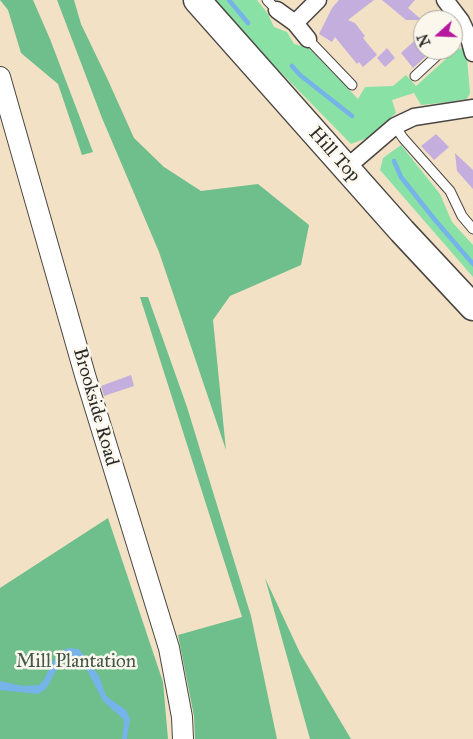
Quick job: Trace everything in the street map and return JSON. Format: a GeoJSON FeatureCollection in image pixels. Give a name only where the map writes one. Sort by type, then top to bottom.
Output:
{"type":"FeatureCollection","features":[{"type":"Feature","properties":{"kind":"main road","name":"Hill Top"},"geometry":{"type":"LineString","coordinates":[[197,0],[473,308]]}},
{"type":"Feature","properties":{"kind":"street"},"geometry":{"type":"LineString","coordinates":[[295,23],[318,0]]}},
{"type":"Feature","properties":{"kind":"street"},"geometry":{"type":"LineString","coordinates":[[445,0],[453,10]]}},
{"type":"Feature","properties":{"kind":"street"},"geometry":{"type":"LineString","coordinates":[[272,5],[295,23],[308,39]]}},
{"type":"Feature","properties":{"kind":"street"},"geometry":{"type":"LineString","coordinates":[[463,41],[473,53]]}},
{"type":"Feature","properties":{"kind":"street","name":"Brookside Road"},"geometry":{"type":"LineString","coordinates":[[0,77],[91,394],[169,648],[179,701],[183,739]]}},
{"type":"Feature","properties":{"kind":"street"},"geometry":{"type":"LineString","coordinates":[[346,168],[395,126],[414,117],[473,108]]}},
{"type":"Feature","properties":{"kind":"lane"},"geometry":{"type":"LineString","coordinates":[[308,39],[352,85]]}},
{"type":"Feature","properties":{"kind":"lane"},"geometry":{"type":"LineString","coordinates":[[415,76],[432,60]]}},
{"type":"Feature","properties":{"kind":"lane"},"geometry":{"type":"LineString","coordinates":[[395,126],[403,138],[450,190],[462,216],[473,229]]}},
{"type":"Feature","properties":{"kind":"green space"},"geometry":{"type":"Polygon","coordinates":[[[0,0],[33,0],[93,152],[82,155],[58,84],[21,53],[8,10],[0,0]]]}},
{"type":"Feature","properties":{"kind":"green space"},"geometry":{"type":"Polygon","coordinates":[[[57,0],[74,0],[81,24],[134,138],[164,167],[201,191],[258,184],[309,225],[301,265],[230,296],[213,320],[226,450],[159,252],[102,118],[57,0]]]}},
{"type":"Feature","properties":{"kind":"green space"},"geometry":{"type":"Polygon","coordinates":[[[214,0],[257,0],[268,14],[274,27],[287,32],[294,44],[309,48],[358,99],[365,87],[393,86],[406,75],[416,86],[445,60],[463,60],[463,48],[465,47],[470,93],[467,99],[421,105],[414,93],[392,100],[396,113],[367,138],[351,144],[255,46],[214,0]]]}},
{"type":"Feature","properties":{"kind":"green space"},"geometry":{"type":"Polygon","coordinates":[[[401,145],[440,194],[452,222],[473,245],[473,277],[380,170],[383,158],[401,145]]]}},
{"type":"Feature","properties":{"kind":"green space"},"geometry":{"type":"Polygon","coordinates":[[[140,297],[148,297],[187,407],[251,616],[277,739],[195,739],[194,716],[178,635],[242,617],[140,297]]]}},
{"type":"Feature","properties":{"kind":"green space","name":"Mill Plantation"},"geometry":{"type":"Polygon","coordinates":[[[108,518],[163,682],[168,739],[0,739],[0,588],[108,518]]]}},
{"type":"Feature","properties":{"kind":"green space"},"geometry":{"type":"Polygon","coordinates":[[[265,578],[300,653],[351,739],[310,739],[265,578]]]}},
{"type":"Feature","properties":{"kind":"water"},"geometry":{"type":"Polygon","coordinates":[[[68,648],[79,649],[99,676],[106,696],[126,710],[130,719],[127,739],[122,739],[123,719],[103,701],[87,670],[77,658],[69,657],[61,661],[46,689],[38,694],[0,690],[0,681],[23,686],[39,685],[60,652],[68,648]]]}},
{"type":"Feature","properties":{"kind":"building"},"geometry":{"type":"Polygon","coordinates":[[[339,0],[374,0],[348,20],[355,23],[365,36],[363,38],[377,55],[363,67],[359,62],[357,64],[335,37],[332,42],[319,34],[332,8],[339,0]]]}},
{"type":"Feature","properties":{"kind":"building"},"geometry":{"type":"Polygon","coordinates":[[[382,0],[415,0],[408,8],[413,12],[413,20],[406,20],[382,0]]]}},
{"type":"Feature","properties":{"kind":"building"},"geometry":{"type":"Polygon","coordinates":[[[413,42],[413,60],[422,60],[413,68],[401,53],[413,42]]]}},
{"type":"Feature","properties":{"kind":"building"},"geometry":{"type":"Polygon","coordinates":[[[387,48],[395,58],[385,67],[377,58],[387,48]]]}},
{"type":"Feature","properties":{"kind":"building"},"geometry":{"type":"Polygon","coordinates":[[[436,134],[449,147],[434,160],[421,146],[436,134]]]}},
{"type":"Feature","properties":{"kind":"building"},"geometry":{"type":"Polygon","coordinates":[[[455,153],[473,170],[473,189],[457,171],[455,153]]]}},
{"type":"Feature","properties":{"kind":"building"},"geometry":{"type":"Polygon","coordinates":[[[131,375],[134,386],[104,396],[101,386],[131,375]]]}},
{"type":"Feature","properties":{"kind":"waterway"},"geometry":{"type":"LineString","coordinates":[[229,0],[248,23]]}},
{"type":"Feature","properties":{"kind":"waterway"},"geometry":{"type":"LineString","coordinates":[[292,66],[300,75],[352,116]]}},
{"type":"Feature","properties":{"kind":"waterway"},"geometry":{"type":"LineString","coordinates":[[394,161],[401,177],[473,264]]}}]}
